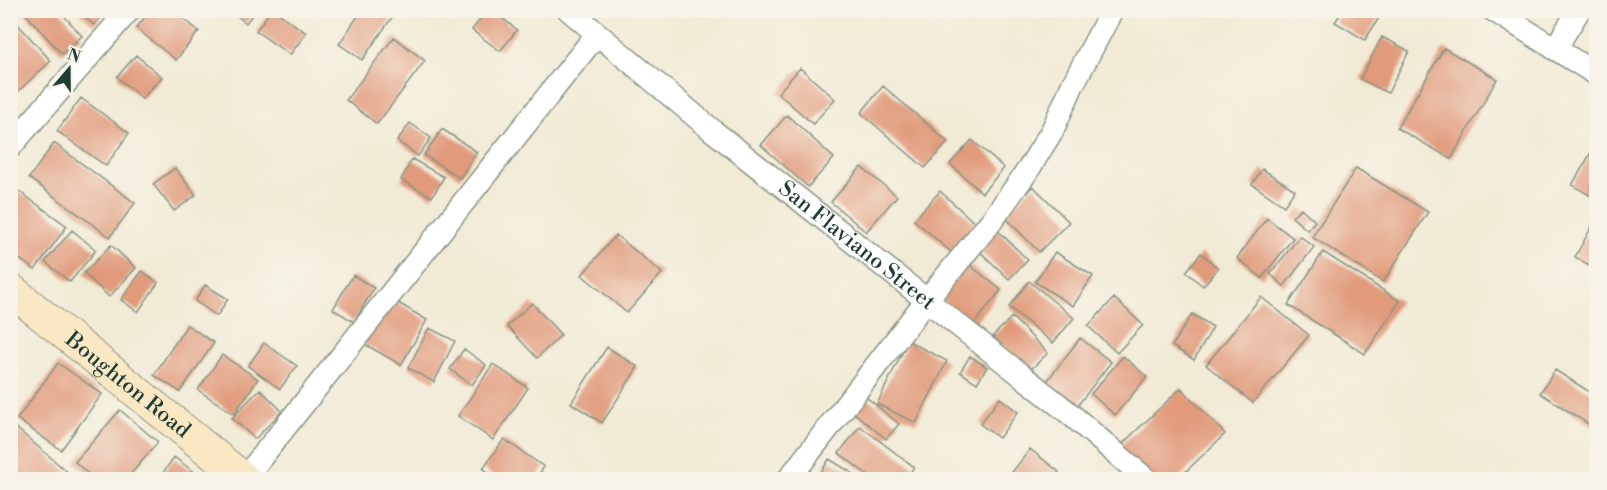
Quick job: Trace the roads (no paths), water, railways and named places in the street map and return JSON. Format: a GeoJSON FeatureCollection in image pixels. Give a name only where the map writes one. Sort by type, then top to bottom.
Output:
{"type":"FeatureCollection","features":[{"type":"Feature","properties":{"kind":"main road","name":"Boughton Road"},"geometry":{"type":"LineString","coordinates":[[10,290],[245,479]]}},
{"type":"Feature","properties":{"kind":"street"},"geometry":{"type":"LineString","coordinates":[[10,147],[129,10]]}},
{"type":"Feature","properties":{"kind":"street","name":"San Flaviano Street"},"geometry":{"type":"LineString","coordinates":[[569,10],[713,131],[1069,413],[1147,480]]}},
{"type":"Feature","properties":{"kind":"street"},"geometry":{"type":"LineString","coordinates":[[788,480],[926,301],[993,219],[1028,170],[1052,131],[1072,84],[1112,10]]}},
{"type":"Feature","properties":{"kind":"street"},"geometry":{"type":"LineString","coordinates":[[1493,10],[1596,74]]}},
{"type":"Feature","properties":{"kind":"street"},"geometry":{"type":"LineString","coordinates":[[1555,49],[1579,10]]}},
{"type":"Feature","properties":{"kind":"street"},"geometry":{"type":"LineString","coordinates":[[245,479],[597,34]]}}]}
